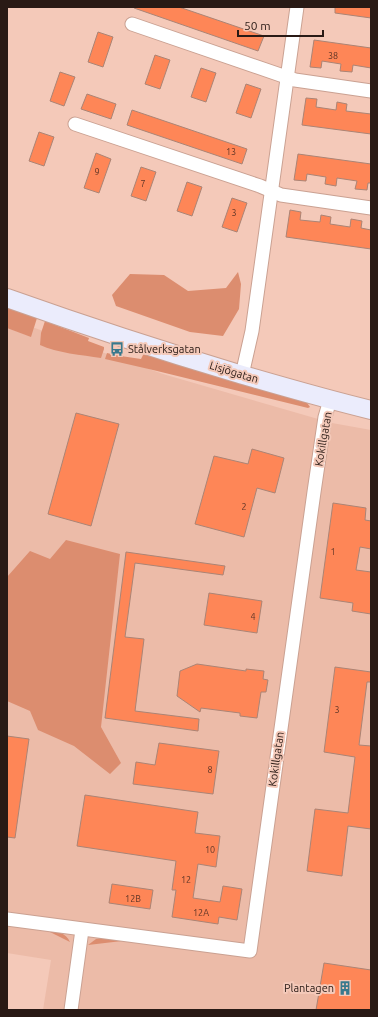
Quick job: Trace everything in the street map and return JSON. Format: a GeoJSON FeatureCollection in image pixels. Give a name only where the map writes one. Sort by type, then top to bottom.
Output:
{"type":"FeatureCollection","features":[{"type":"Feature","properties":{"kind":"street"},"geometry":{"type":"LineString","coordinates":[[242,375],[252,331],[270,190],[297,7]]}},
{"type":"Feature","properties":{"kind":"street"},"geometry":{"type":"LineString","coordinates":[[132,24],[286,77],[371,91]]}},
{"type":"Feature","properties":{"kind":"street"},"geometry":{"type":"LineString","coordinates":[[75,124],[281,195],[371,208]]}},
{"type":"Feature","properties":{"kind":"street","name":"Lisjögatan"},"geometry":{"type":"LineString","coordinates":[[7,298],[92,328],[242,375],[371,410]]}},
{"type":"Feature","properties":{"kind":"street","name":"Kokillgatan"},"geometry":{"type":"LineString","coordinates":[[82,930],[250,951],[314,492],[325,417],[330,400]]}},
{"type":"Feature","properties":{"kind":"street"},"geometry":{"type":"LineString","coordinates":[[7,919],[82,930],[71,1010]]}},
{"type":"Feature","properties":{"kind":"shaded area"},"geometry":{"type":"Polygon","coordinates":[[[238,272],[241,284],[239,309],[223,336],[190,332],[116,306],[112,295],[130,274],[164,275],[188,291],[226,288],[238,272]]]}},
{"type":"Feature","properties":{"kind":"shaded area"},"geometry":{"type":"Polygon","coordinates":[[[7,306],[37,318],[31,337],[7,328],[7,306]]]}},
{"type":"Feature","properties":{"kind":"shaded area"},"geometry":{"type":"Polygon","coordinates":[[[7,318],[163,374],[332,423],[371,430],[371,1010],[43,1010],[51,960],[7,953],[7,318]]]}},
{"type":"Feature","properties":{"kind":"shaded area"},"geometry":{"type":"Polygon","coordinates":[[[45,321],[89,338],[88,341],[104,347],[101,358],[62,352],[40,345],[41,333],[45,321]]]}},
{"type":"Feature","properties":{"kind":"shaded area"},"geometry":{"type":"Polygon","coordinates":[[[107,353],[141,359],[144,353],[305,400],[310,407],[308,408],[105,359],[107,353]]]}},
{"type":"Feature","properties":{"kind":"shaded area"},"geometry":{"type":"Polygon","coordinates":[[[66,540],[120,554],[101,727],[121,763],[110,774],[74,746],[38,730],[30,711],[7,701],[7,577],[30,551],[50,559],[66,540]]]}},
{"type":"Feature","properties":{"kind":"shaded area"},"geometry":{"type":"Polygon","coordinates":[[[46,930],[63,934],[70,942],[46,930]]]}},
{"type":"Feature","properties":{"kind":"shaded area"},"geometry":{"type":"Polygon","coordinates":[[[101,938],[122,941],[88,945],[96,939],[101,938]]]}},
{"type":"Feature","properties":{"kind":"building"},"geometry":{"type":"Polygon","coordinates":[[[134,7],[179,7],[264,36],[258,51],[134,7]]]}},
{"type":"Feature","properties":{"kind":"building"},"geometry":{"type":"Polygon","coordinates":[[[335,7],[371,7],[371,18],[335,13],[335,7]]]}},
{"type":"Feature","properties":{"kind":"building"},"geometry":{"type":"Polygon","coordinates":[[[98,32],[113,37],[103,67],[88,62],[98,32]]]}},
{"type":"Feature","properties":{"kind":"building"},"geometry":{"type":"Polygon","coordinates":[[[314,40],[371,48],[371,68],[353,65],[352,72],[340,71],[341,64],[322,61],[321,68],[310,67],[314,40]]]}},
{"type":"Feature","properties":{"kind":"building"},"geometry":{"type":"Polygon","coordinates":[[[155,55],[170,60],[160,89],[145,84],[155,55]]]}},
{"type":"Feature","properties":{"kind":"building"},"geometry":{"type":"Polygon","coordinates":[[[201,68],[216,73],[206,102],[191,97],[201,68]]]}},
{"type":"Feature","properties":{"kind":"building"},"geometry":{"type":"Polygon","coordinates":[[[60,72],[75,77],[64,106],[50,101],[60,72]]]}},
{"type":"Feature","properties":{"kind":"building"},"geometry":{"type":"Polygon","coordinates":[[[246,84],[261,89],[251,118],[236,113],[246,84]]]}},
{"type":"Feature","properties":{"kind":"building"},"geometry":{"type":"Polygon","coordinates":[[[87,94],[116,104],[111,119],[81,109],[87,94]]]}},
{"type":"Feature","properties":{"kind":"building"},"geometry":{"type":"Polygon","coordinates":[[[306,98],[317,99],[316,107],[336,110],[337,102],[347,104],[346,111],[371,114],[371,134],[302,125],[306,98]]]}},
{"type":"Feature","properties":{"kind":"building"},"geometry":{"type":"Polygon","coordinates":[[[132,110],[247,149],[242,164],[127,125],[132,110]]]}},
{"type":"Feature","properties":{"kind":"building"},"geometry":{"type":"Polygon","coordinates":[[[39,132],[54,137],[44,166],[29,161],[39,132]]]}},
{"type":"Feature","properties":{"kind":"building"},"geometry":{"type":"Polygon","coordinates":[[[96,153],[111,159],[99,193],[84,188],[96,153]]]}},
{"type":"Feature","properties":{"kind":"building"},"geometry":{"type":"Polygon","coordinates":[[[298,154],[371,164],[371,183],[368,183],[367,190],[355,189],[357,181],[337,178],[336,186],[325,184],[326,177],[307,174],[306,181],[294,180],[298,154]]]}},
{"type":"Feature","properties":{"kind":"building"},"geometry":{"type":"Polygon","coordinates":[[[141,167],[156,172],[146,201],[131,196],[141,167]]]}},
{"type":"Feature","properties":{"kind":"building"},"geometry":{"type":"Polygon","coordinates":[[[187,182],[202,187],[192,216],[177,211],[187,182]]]}},
{"type":"Feature","properties":{"kind":"building"},"geometry":{"type":"Polygon","coordinates":[[[232,198],[247,203],[237,232],[222,227],[232,198]]]}},
{"type":"Feature","properties":{"kind":"building"},"geometry":{"type":"Polygon","coordinates":[[[290,210],[301,212],[300,220],[320,222],[321,215],[331,217],[330,224],[350,227],[351,219],[362,221],[361,228],[371,230],[371,249],[286,237],[290,210]]]}},
{"type":"Feature","properties":{"kind":"building"},"geometry":{"type":"Polygon","coordinates":[[[76,413],[119,424],[91,526],[48,514],[76,413]]]}},
{"type":"Feature","properties":{"kind":"building"},"geometry":{"type":"Polygon","coordinates":[[[252,449],[284,458],[275,493],[257,488],[244,537],[195,524],[214,456],[248,464],[252,449]]]}},
{"type":"Feature","properties":{"kind":"building"},"geometry":{"type":"Polygon","coordinates":[[[333,503],[366,508],[365,520],[371,521],[371,549],[360,547],[356,570],[371,572],[371,614],[352,611],[353,603],[320,598],[333,503]]]}},
{"type":"Feature","properties":{"kind":"building"},"geometry":{"type":"Polygon","coordinates":[[[126,552],[225,566],[223,575],[135,563],[125,637],[144,639],[135,711],[199,719],[198,731],[105,718],[126,552]]]}},
{"type":"Feature","properties":{"kind":"building"},"geometry":{"type":"Polygon","coordinates":[[[209,593],[262,601],[257,633],[204,625],[209,593]]]}},
{"type":"Feature","properties":{"kind":"building"},"geometry":{"type":"Polygon","coordinates":[[[197,664],[246,671],[246,669],[264,671],[263,679],[268,680],[266,692],[261,692],[257,718],[240,716],[240,713],[201,708],[200,712],[177,696],[180,671],[197,664]]]}},
{"type":"Feature","properties":{"kind":"building"},"geometry":{"type":"Polygon","coordinates":[[[335,667],[371,672],[371,682],[367,682],[359,745],[371,746],[371,829],[348,826],[342,876],[307,871],[315,809],[348,813],[355,757],[324,752],[335,667]]]}},
{"type":"Feature","properties":{"kind":"building"},"geometry":{"type":"Polygon","coordinates":[[[7,736],[29,739],[15,838],[7,837],[7,736]]]}},
{"type":"Feature","properties":{"kind":"building"},"geometry":{"type":"Polygon","coordinates":[[[159,743],[219,751],[213,794],[133,784],[136,762],[155,765],[159,743]]]}},
{"type":"Feature","properties":{"kind":"building"},"geometry":{"type":"Polygon","coordinates":[[[85,795],[198,812],[195,833],[220,836],[216,867],[198,864],[193,898],[220,902],[223,886],[242,889],[237,920],[219,917],[218,924],[172,917],[176,890],[172,890],[176,861],[77,846],[85,795]]]}},
{"type":"Feature","properties":{"kind":"building"},"geometry":{"type":"Polygon","coordinates":[[[112,884],[153,890],[150,909],[109,903],[112,884]]]}},
{"type":"Feature","properties":{"kind":"building","name":"Plantagen"},"geometry":{"type":"Polygon","coordinates":[[[324,963],[371,970],[371,1010],[316,1010],[324,963]]]}},
{"type":"Feature","properties":{"kind":"place","name":"Stålverksgatan"},"geometry":{"type":"Point","coordinates":[117,349]}},
{"type":"Feature","properties":{"kind":"place","name":"Plantagen"},"geometry":{"type":"Point","coordinates":[345,988]}}]}
